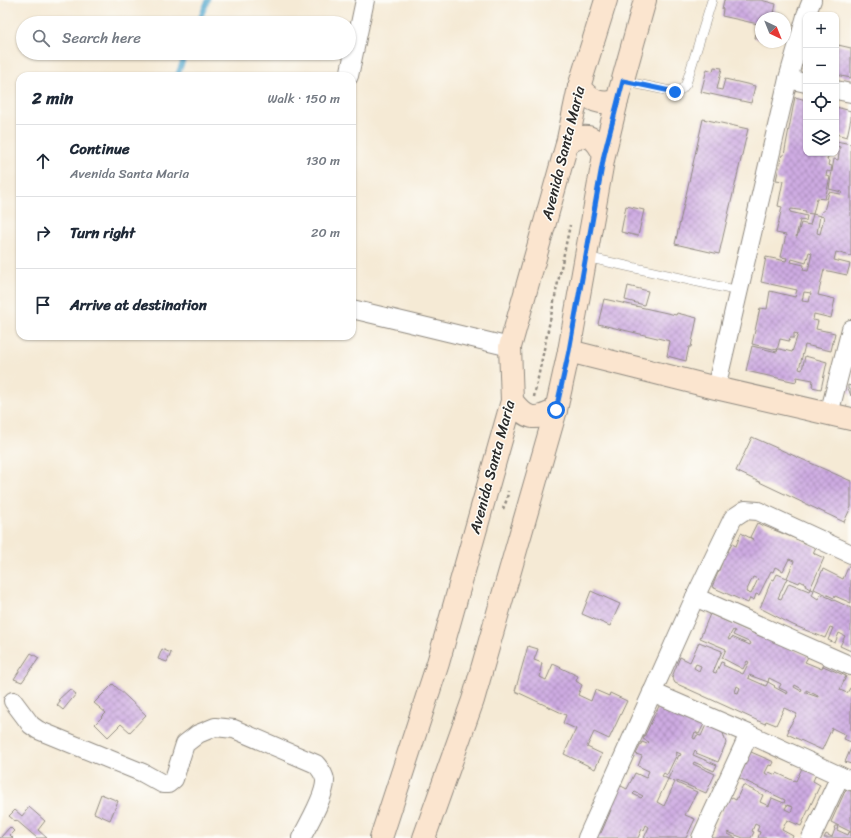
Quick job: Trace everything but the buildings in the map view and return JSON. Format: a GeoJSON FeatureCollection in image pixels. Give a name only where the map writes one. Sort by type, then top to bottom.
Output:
{"type":"FeatureCollection","features":[{"type":"Feature","properties":{"kind":"main road","name":"Avenida Santa Maria"},"geometry":{"type":"LineString","coordinates":[[381,838],[438,663],[512,401],[510,347],[567,144],[579,87],[606,0]]}},
{"type":"Feature","properties":{"kind":"main road"},"geometry":{"type":"LineString","coordinates":[[424,838],[473,700],[556,410],[569,351],[604,155],[645,0]]}},
{"type":"Feature","properties":{"kind":"main road"},"geometry":{"type":"LineString","coordinates":[[579,87],[590,98],[599,102],[609,102],[620,91]]}},
{"type":"Feature","properties":{"kind":"main road"},"geometry":{"type":"LineString","coordinates":[[567,144],[578,137],[588,137],[596,142],[604,155]]}},
{"type":"Feature","properties":{"kind":"main road"},"geometry":{"type":"LineString","coordinates":[[569,351],[716,388],[851,419]]}},
{"type":"Feature","properties":{"kind":"main road"},"geometry":{"type":"LineString","coordinates":[[512,401],[530,418],[543,416],[556,410]]}},
{"type":"Feature","properties":{"kind":"street"},"geometry":{"type":"LineString","coordinates":[[356,43],[365,0]]}},
{"type":"Feature","properties":{"kind":"street"},"geometry":{"type":"LineString","coordinates":[[807,12],[812,0]]}},
{"type":"Feature","properties":{"kind":"street"},"geometry":{"type":"LineString","coordinates":[[716,388],[788,79],[803,26]]}},
{"type":"Feature","properties":{"kind":"street"},"geometry":{"type":"LineString","coordinates":[[350,72],[352,60]]}},
{"type":"Feature","properties":{"kind":"street"},"geometry":{"type":"LineString","coordinates":[[788,79],[803,82]]}},
{"type":"Feature","properties":{"kind":"street"},"geometry":{"type":"LineString","coordinates":[[839,91],[851,93]]}},
{"type":"Feature","properties":{"kind":"street"},"geometry":{"type":"LineString","coordinates":[[356,310],[510,347]]}},
{"type":"Feature","properties":{"kind":"street"},"geometry":{"type":"LineString","coordinates":[[829,414],[851,329]]}},
{"type":"Feature","properties":{"kind":"street"},"geometry":{"type":"LineString","coordinates":[[587,838],[694,597],[733,518],[745,510],[758,511],[851,554]]}},
{"type":"Feature","properties":{"kind":"street"},"geometry":{"type":"LineString","coordinates":[[694,597],[851,666]]}},
{"type":"Feature","properties":{"kind":"street"},"geometry":{"type":"LineString","coordinates":[[652,692],[750,734],[845,778],[811,838]]}},
{"type":"Feature","properties":{"kind":"street"},"geometry":{"type":"LineString","coordinates":[[13,702],[31,725],[38,730],[124,765],[163,784],[168,784],[174,779],[185,744],[198,734],[215,727],[234,729],[316,764],[323,772],[325,780],[324,792],[301,838]]}},
{"type":"Feature","properties":{"kind":"street"},"geometry":{"type":"LineString","coordinates":[[701,838],[750,734]]}},
{"type":"Feature","properties":{"kind":"lane"},"geometry":{"type":"LineString","coordinates":[[620,91],[675,92],[682,89],[686,84],[712,0]]}},
{"type":"Feature","properties":{"kind":"lane"},"geometry":{"type":"LineString","coordinates":[[586,257],[739,291]]}},
{"type":"Feature","properties":{"kind":"waterway"},"geometry":{"type":"LineString","coordinates":[[201,16],[208,0]]}},
{"type":"Feature","properties":{"kind":"waterway"},"geometry":{"type":"LineString","coordinates":[[179,72],[183,60]]}},
{"type":"Feature","properties":{"kind":"route"},"geometry":{"type":"LineString","coordinates":[[556,410],[569,351],[604,155],[623,81],[675,92]]}}]}
